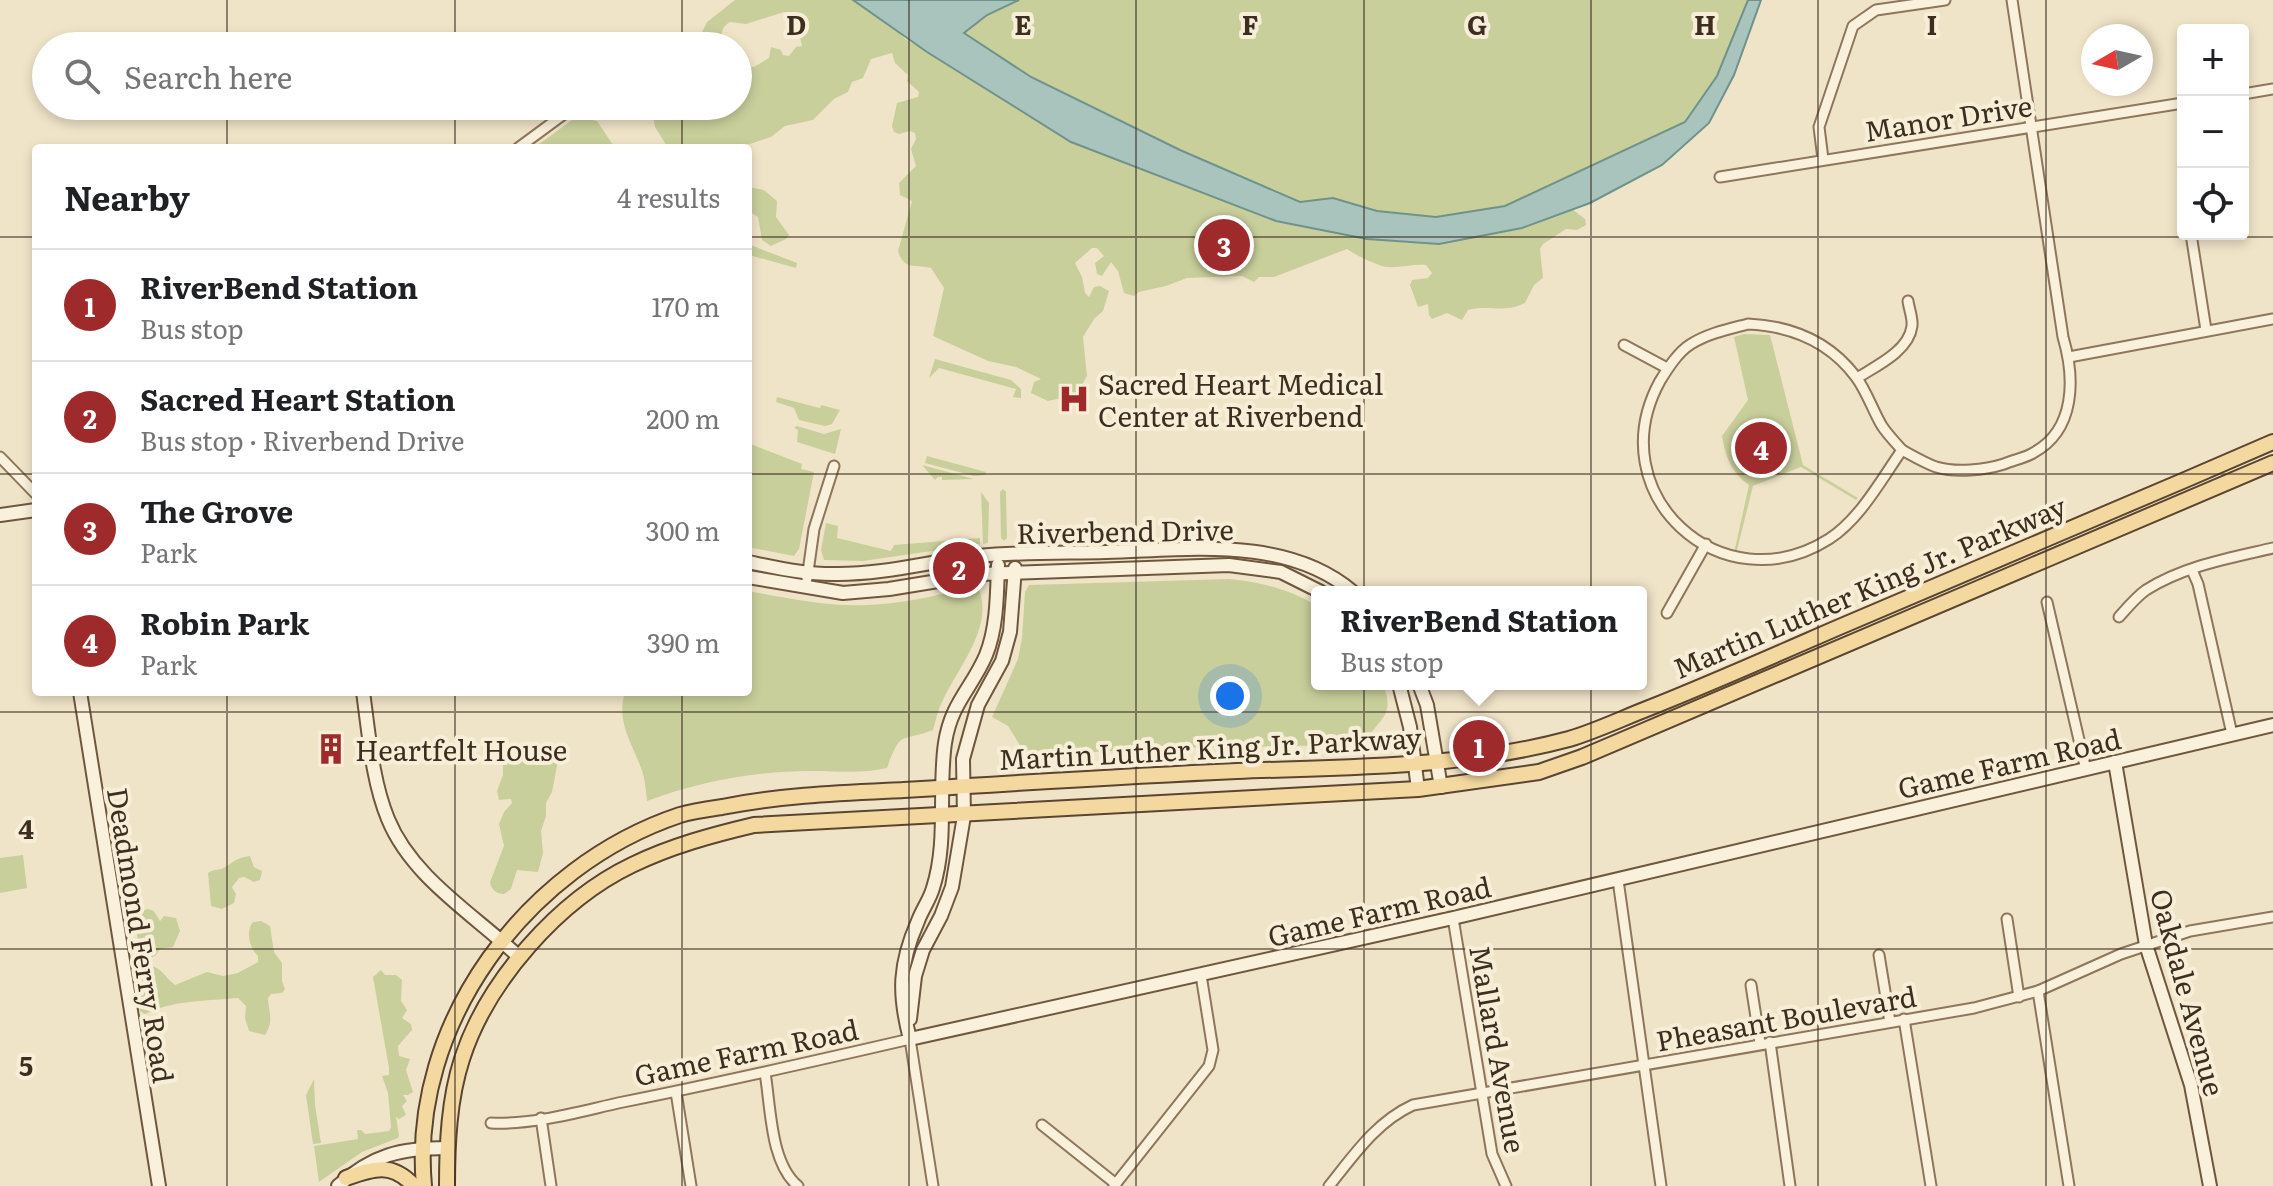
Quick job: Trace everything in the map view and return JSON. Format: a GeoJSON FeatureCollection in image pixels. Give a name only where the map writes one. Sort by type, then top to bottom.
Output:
{"type":"FeatureCollection","features":[{"type":"Feature","properties":{"kind":"main road","name":"Martin Luther King Jr. Parkway"},"geometry":{"type":"LineString","coordinates":[[424,1186],[422,1148],[431,1083],[440,1052],[470,986],[500,939],[584,865],[629,838],[681,815],[785,797],[1196,773],[1415,764],[1508,753],[1575,737],[1689,692],[2273,442]]}},
{"type":"Feature","properties":{"kind":"main road","name":"Martin Luther King Jr. Parkway"},"geometry":{"type":"LineString","coordinates":[[447,1186],[447,1148],[462,1059],[476,1025],[519,957],[558,914],[584,894],[630,865],[690,840],[754,825],[1418,789],[1539,772],[1582,757],[2273,463]]}},
{"type":"Feature","properties":{"kind":"main road"},"geometry":{"type":"LineString","coordinates":[[342,1182],[367,1170],[385,1169],[400,1173],[414,1186]]}},
{"type":"Feature","properties":{"kind":"street"},"geometry":{"type":"LineString","coordinates":[[1823,159],[1819,127],[1853,26],[1876,10],[1945,0]]}},
{"type":"Feature","properties":{"kind":"street"},"geometry":{"type":"LineString","coordinates":[[1902,450],[1859,510],[1832,537],[1801,555],[1764,561],[1729,556],[1680,528],[1660,506],[1645,470],[1644,436],[1650,399],[1667,368],[1689,345],[1715,332],[1748,324],[1776,325],[1805,335],[1834,352],[1857,378],[1884,429],[1902,450],[1937,467],[1963,470],[1994,467],[2033,454],[2054,437],[2067,414],[2071,384],[2069,357],[2063,337],[2012,0]]}},
{"type":"Feature","properties":{"kind":"street"},"geometry":{"type":"LineString","coordinates":[[2249,93],[2273,89]]}},
{"type":"Feature","properties":{"kind":"street","name":"Manor Drive"},"geometry":{"type":"LineString","coordinates":[[1720,177],[2177,104]]}},
{"type":"Feature","properties":{"kind":"street"},"geometry":{"type":"LineString","coordinates":[[523,144],[556,120]]}},
{"type":"Feature","properties":{"kind":"street"},"geometry":{"type":"LineString","coordinates":[[2192,240],[2206,330]]}},
{"type":"Feature","properties":{"kind":"street"},"geometry":{"type":"LineString","coordinates":[[1857,378],[1897,352],[1910,336],[1912,324],[1908,301]]}},
{"type":"Feature","properties":{"kind":"street"},"geometry":{"type":"LineString","coordinates":[[2069,357],[2273,319]]}},
{"type":"Feature","properties":{"kind":"street"},"geometry":{"type":"LineString","coordinates":[[1624,345],[1667,368]]}},
{"type":"Feature","properties":{"kind":"street"},"geometry":{"type":"LineString","coordinates":[[0,457],[32,490]]}},
{"type":"Feature","properties":{"kind":"street"},"geometry":{"type":"LineString","coordinates":[[806,588],[814,529],[834,466]]}},
{"type":"Feature","properties":{"kind":"street"},"geometry":{"type":"LineString","coordinates":[[0,515],[32,511]]}},
{"type":"Feature","properties":{"kind":"street"},"geometry":{"type":"LineString","coordinates":[[1667,613],[1706,544]]}},
{"type":"Feature","properties":{"kind":"street"},"geometry":{"type":"LineString","coordinates":[[2119,617],[2144,592],[2208,562],[2273,548]]}},
{"type":"Feature","properties":{"kind":"street","name":"Riverbend Drive"},"geometry":{"type":"LineString","coordinates":[[752,563],[836,575],[881,572],[998,555],[1229,549],[1290,559],[1346,586]]}},
{"type":"Feature","properties":{"kind":"street"},"geometry":{"type":"LineString","coordinates":[[910,1039],[910,1004],[915,976],[923,950],[952,887],[964,816],[963,759],[978,705],[1002,661],[1010,632],[1016,554]]}},
{"type":"Feature","properties":{"kind":"street"},"geometry":{"type":"LineString","coordinates":[[933,1186],[902,1006],[903,967],[905,953],[933,889],[941,851],[941,787],[945,742],[953,712],[985,657],[992,637],[998,555]]}},
{"type":"Feature","properties":{"kind":"street","name":"Riverbend Drive"},"geometry":{"type":"LineString","coordinates":[[752,578],[843,593],[997,573],[1229,565],[1281,572],[1311,587]]}},
{"type":"Feature","properties":{"kind":"street"},"geometry":{"type":"LineString","coordinates":[[2192,570],[2198,584],[2232,734]]}},
{"type":"Feature","properties":{"kind":"street"},"geometry":{"type":"LineString","coordinates":[[2047,602],[2086,770]]}},
{"type":"Feature","properties":{"kind":"street"},"geometry":{"type":"LineString","coordinates":[[1401,690],[1410,727],[1418,789]]}},
{"type":"Feature","properties":{"kind":"street"},"geometry":{"type":"LineString","coordinates":[[1421,690],[1427,705],[1441,787]]}},
{"type":"Feature","properties":{"kind":"street","name":"Deadmond Ferry Road"},"geometry":{"type":"LineString","coordinates":[[81,696],[110,895],[159,1186]]}},
{"type":"Feature","properties":{"kind":"street"},"geometry":{"type":"LineString","coordinates":[[364,696],[377,783],[388,820],[401,843],[431,879],[519,957]]}},
{"type":"Feature","properties":{"kind":"street","name":"Game Farm Road"},"geometry":{"type":"LineString","coordinates":[[491,1123],[510,1124],[765,1073],[1618,880],[2273,725]]}},
{"type":"Feature","properties":{"kind":"street","name":"Oakdale Avenue"},"geometry":{"type":"LineString","coordinates":[[2115,762],[2146,945],[2191,1085],[2210,1186]]}},
{"type":"Feature","properties":{"kind":"street"},"geometry":{"type":"LineString","coordinates":[[1618,880],[1661,1186]]}},
{"type":"Feature","properties":{"kind":"street","name":"Pheasant Boulevard"},"geometry":{"type":"LineString","coordinates":[[1329,1186],[1378,1128],[1397,1112],[1413,1105],[1974,1008],[2038,991],[2121,954],[2190,931],[2273,917]]}},
{"type":"Feature","properties":{"kind":"street","name":"Mallard Avenue"},"geometry":{"type":"LineString","coordinates":[[1453,918],[1492,1154],[1506,1186]]}},
{"type":"Feature","properties":{"kind":"street"},"geometry":{"type":"LineString","coordinates":[[2007,919],[2019,997]]}},
{"type":"Feature","properties":{"kind":"street"},"geometry":{"type":"LineString","coordinates":[[1879,955],[1890,1022]]}},
{"type":"Feature","properties":{"kind":"street"},"geometry":{"type":"LineString","coordinates":[[1042,1125],[1115,1185],[1209,1066],[1213,1050],[1201,975]]}},
{"type":"Feature","properties":{"kind":"street"},"geometry":{"type":"LineString","coordinates":[[1751,985],[1765,1042],[1790,1186]]}},
{"type":"Feature","properties":{"kind":"street"},"geometry":{"type":"LineString","coordinates":[[2038,991],[2069,1186]]}},
{"type":"Feature","properties":{"kind":"street"},"geometry":{"type":"LineString","coordinates":[[1904,1019],[1931,1186]]}},
{"type":"Feature","properties":{"kind":"street"},"geometry":{"type":"LineString","coordinates":[[765,1073],[779,1161],[787,1177],[798,1186]]}},
{"type":"Feature","properties":{"kind":"street"},"geometry":{"type":"LineString","coordinates":[[676,1092],[691,1186]]}},
{"type":"Feature","properties":{"kind":"street"},"geometry":{"type":"LineString","coordinates":[[541,1118],[551,1186]]}},
{"type":"Feature","properties":{"kind":"street"},"geometry":{"type":"LineString","coordinates":[[342,1182],[366,1163],[390,1154],[422,1148],[447,1148]]}},
{"type":"Feature","properties":{"kind":"green space"},"geometry":{"type":"Polygon","coordinates":[[[735,0],[855,0],[879,12],[905,39],[1126,163],[1185,187],[1327,231],[1408,243],[1572,209],[1585,219],[1586,225],[1577,230],[1566,229],[1543,244],[1540,249],[1543,278],[1534,285],[1525,303],[1509,308],[1468,310],[1462,320],[1447,313],[1432,319],[1428,304],[1418,307],[1410,285],[1412,280],[1428,278],[1432,273],[1426,265],[1387,267],[1347,249],[1274,277],[1259,277],[1254,282],[1242,276],[1187,278],[1134,296],[1124,293],[1118,271],[1111,262],[1102,276],[1097,274],[1095,263],[1104,256],[1097,248],[1092,248],[1075,263],[1085,293],[1089,297],[1094,287],[1100,286],[1109,291],[1103,311],[1083,337],[1087,376],[1076,395],[1048,401],[1031,393],[1034,382],[1041,379],[1016,367],[988,361],[933,336],[944,288],[931,268],[907,264],[898,251],[912,201],[900,195],[899,183],[916,166],[911,149],[916,139],[915,133],[899,134],[894,132],[892,126],[897,103],[918,97],[919,92],[907,81],[908,75],[895,63],[892,53],[871,59],[863,78],[852,82],[848,92],[834,99],[813,120],[785,126],[771,137],[750,144],[666,144],[654,120],[752,120],[752,67],[769,58],[771,47],[789,56],[796,47],[802,46],[795,16],[784,12],[746,24],[730,22],[722,32],[702,32],[707,22],[735,0]]]}},
{"type":"Feature","properties":{"kind":"green space"},"geometry":{"type":"Polygon","coordinates":[[[1019,0],[1748,0],[1717,76],[1685,122],[1505,206],[1436,217],[1377,211],[1333,198],[1300,202],[1180,150],[1031,77],[963,33],[987,15],[1019,0]]]}},
{"type":"Feature","properties":{"kind":"green space"},"geometry":{"type":"Polygon","coordinates":[[[572,120],[592,120],[597,121],[612,144],[539,144],[572,120]]]}},
{"type":"Feature","properties":{"kind":"green space"},"geometry":{"type":"Polygon","coordinates":[[[752,188],[764,190],[777,201],[776,217],[789,235],[771,246],[762,240],[758,217],[752,213],[752,188]]]}},
{"type":"Feature","properties":{"kind":"green space"},"geometry":{"type":"Polygon","coordinates":[[[752,246],[797,263],[796,268],[752,256],[752,246]]]}},
{"type":"Feature","properties":{"kind":"green space"},"geometry":{"type":"Polygon","coordinates":[[[1744,334],[1770,335],[1803,465],[1858,498],[1856,500],[1801,467],[1753,486],[1736,554],[1749,485],[1730,464],[1722,436],[1748,400],[1734,337],[1744,334]]]}},
{"type":"Feature","properties":{"kind":"green space"},"geometry":{"type":"Polygon","coordinates":[[[935,359],[1011,380],[1021,389],[1021,398],[1013,397],[1016,389],[939,368],[929,378],[935,359]]]}},
{"type":"Feature","properties":{"kind":"green space"},"geometry":{"type":"Polygon","coordinates":[[[777,397],[840,410],[832,424],[825,426],[799,420],[794,408],[776,402],[777,397]]]}},
{"type":"Feature","properties":{"kind":"green space"},"geometry":{"type":"Polygon","coordinates":[[[797,426],[824,434],[841,429],[835,454],[797,442],[798,430],[794,428],[797,426]]]}},
{"type":"Feature","properties":{"kind":"green space"},"geometry":{"type":"Polygon","coordinates":[[[752,445],[802,464],[801,469],[814,472],[799,549],[794,556],[752,548],[752,445]]]}},
{"type":"Feature","properties":{"kind":"green space"},"geometry":{"type":"Polygon","coordinates":[[[927,456],[986,472],[985,475],[974,476],[925,463],[927,456]]]}},
{"type":"Feature","properties":{"kind":"green space"},"geometry":{"type":"Polygon","coordinates":[[[922,465],[974,479],[942,480],[938,477],[935,480],[922,465]]]}},
{"type":"Feature","properties":{"kind":"green space"},"geometry":{"type":"Polygon","coordinates":[[[1003,489],[1006,492],[1007,538],[1004,541],[1001,538],[1000,492],[1003,489]]]}},
{"type":"Feature","properties":{"kind":"green space"},"geometry":{"type":"Polygon","coordinates":[[[981,492],[989,503],[988,543],[983,544],[981,492]]]}},
{"type":"Feature","properties":{"kind":"green space"},"geometry":{"type":"Polygon","coordinates":[[[826,523],[838,526],[837,538],[891,551],[894,545],[980,538],[980,544],[863,561],[824,560],[821,550],[826,523]]]}},
{"type":"Feature","properties":{"kind":"green space"},"geometry":{"type":"Polygon","coordinates":[[[1229,579],[1275,587],[1311,603],[1311,690],[1385,690],[1387,710],[1363,745],[1207,747],[1026,755],[1008,726],[992,717],[1018,659],[1025,592],[1029,585],[1229,579]]]}},
{"type":"Feature","properties":{"kind":"green space"},"geometry":{"type":"Polygon","coordinates":[[[967,588],[979,590],[982,618],[972,647],[941,703],[933,730],[899,742],[887,768],[859,772],[791,771],[749,775],[687,788],[647,801],[642,772],[623,722],[624,696],[752,696],[752,592],[837,605],[880,604],[967,588]]]}},
{"type":"Feature","properties":{"kind":"green space"},"geometry":{"type":"Polygon","coordinates":[[[541,747],[554,749],[558,761],[552,792],[546,803],[541,831],[543,853],[538,872],[517,870],[511,889],[504,894],[499,893],[490,882],[504,846],[499,824],[512,803],[511,799],[499,800],[497,791],[503,775],[503,753],[541,747]]]}},
{"type":"Feature","properties":{"kind":"green space"},"geometry":{"type":"Polygon","coordinates":[[[23,855],[27,888],[0,893],[0,858],[23,855]]]}},
{"type":"Feature","properties":{"kind":"green space"},"geometry":{"type":"Polygon","coordinates":[[[250,856],[254,867],[262,871],[260,880],[254,882],[239,878],[232,887],[236,894],[234,903],[222,909],[211,906],[208,873],[250,856]]]}},
{"type":"Feature","properties":{"kind":"green space"},"geometry":{"type":"Polygon","coordinates":[[[140,911],[154,911],[160,921],[164,916],[176,918],[180,931],[173,947],[160,949],[150,958],[140,943],[135,922],[135,916],[140,911]]]}},
{"type":"Feature","properties":{"kind":"green space"},"geometry":{"type":"Polygon","coordinates":[[[261,921],[270,926],[274,952],[282,963],[285,989],[268,998],[270,1021],[265,1035],[249,1031],[245,1018],[246,1006],[238,998],[179,1004],[145,1014],[140,1011],[137,1000],[141,983],[137,973],[139,968],[156,968],[175,985],[207,972],[223,976],[238,973],[258,962],[249,930],[253,922],[261,921]]]}},
{"type":"Feature","properties":{"kind":"green space"},"geometry":{"type":"Polygon","coordinates":[[[381,970],[385,975],[396,975],[402,980],[401,1001],[407,1010],[402,1018],[411,1024],[412,1030],[398,1046],[399,1056],[410,1059],[406,1070],[413,1092],[403,1095],[407,1101],[402,1106],[406,1115],[399,1119],[396,1117],[398,1138],[362,1152],[319,1182],[314,1146],[358,1139],[357,1130],[365,1134],[389,1131],[391,1127],[388,1093],[382,1076],[389,1075],[389,1068],[373,977],[381,970]]]}},
{"type":"Feature","properties":{"kind":"green space"},"geometry":{"type":"Polygon","coordinates":[[[314,1079],[321,1143],[313,1144],[306,1095],[314,1079]]]}},
{"type":"Feature","properties":{"kind":"water"},"geometry":{"type":"Polygon","coordinates":[[[853,0],[1019,0],[987,15],[964,33],[1031,77],[1180,150],[1300,202],[1333,198],[1377,211],[1436,217],[1505,206],[1685,122],[1717,76],[1748,0],[1761,0],[1734,75],[1709,123],[1662,165],[1590,203],[1522,228],[1439,244],[1367,239],[1276,221],[1071,142],[927,52],[853,0]]]}},
{"type":"Feature","properties":{"kind":"place","name":"The Grove"},"geometry":{"type":"Point","coordinates":[1224,245]}},
{"type":"Feature","properties":{"kind":"place","name":"Sacred Heart Medical Center at Riverbend"},"geometry":{"type":"Point","coordinates":[1074,399]}},
{"type":"Feature","properties":{"kind":"place","name":"Robin Park"},"geometry":{"type":"Point","coordinates":[1761,448]}},
{"type":"Feature","properties":{"kind":"place","name":"Sacred Heart Station"},"geometry":{"type":"Point","coordinates":[959,568]}},
{"type":"Feature","properties":{"kind":"place","name":"RiverBend Station"},"geometry":{"type":"Point","coordinates":[1479,746]}},
{"type":"Feature","properties":{"kind":"place","name":"Heartfelt House"},"geometry":{"type":"Point","coordinates":[331,749]}}]}
